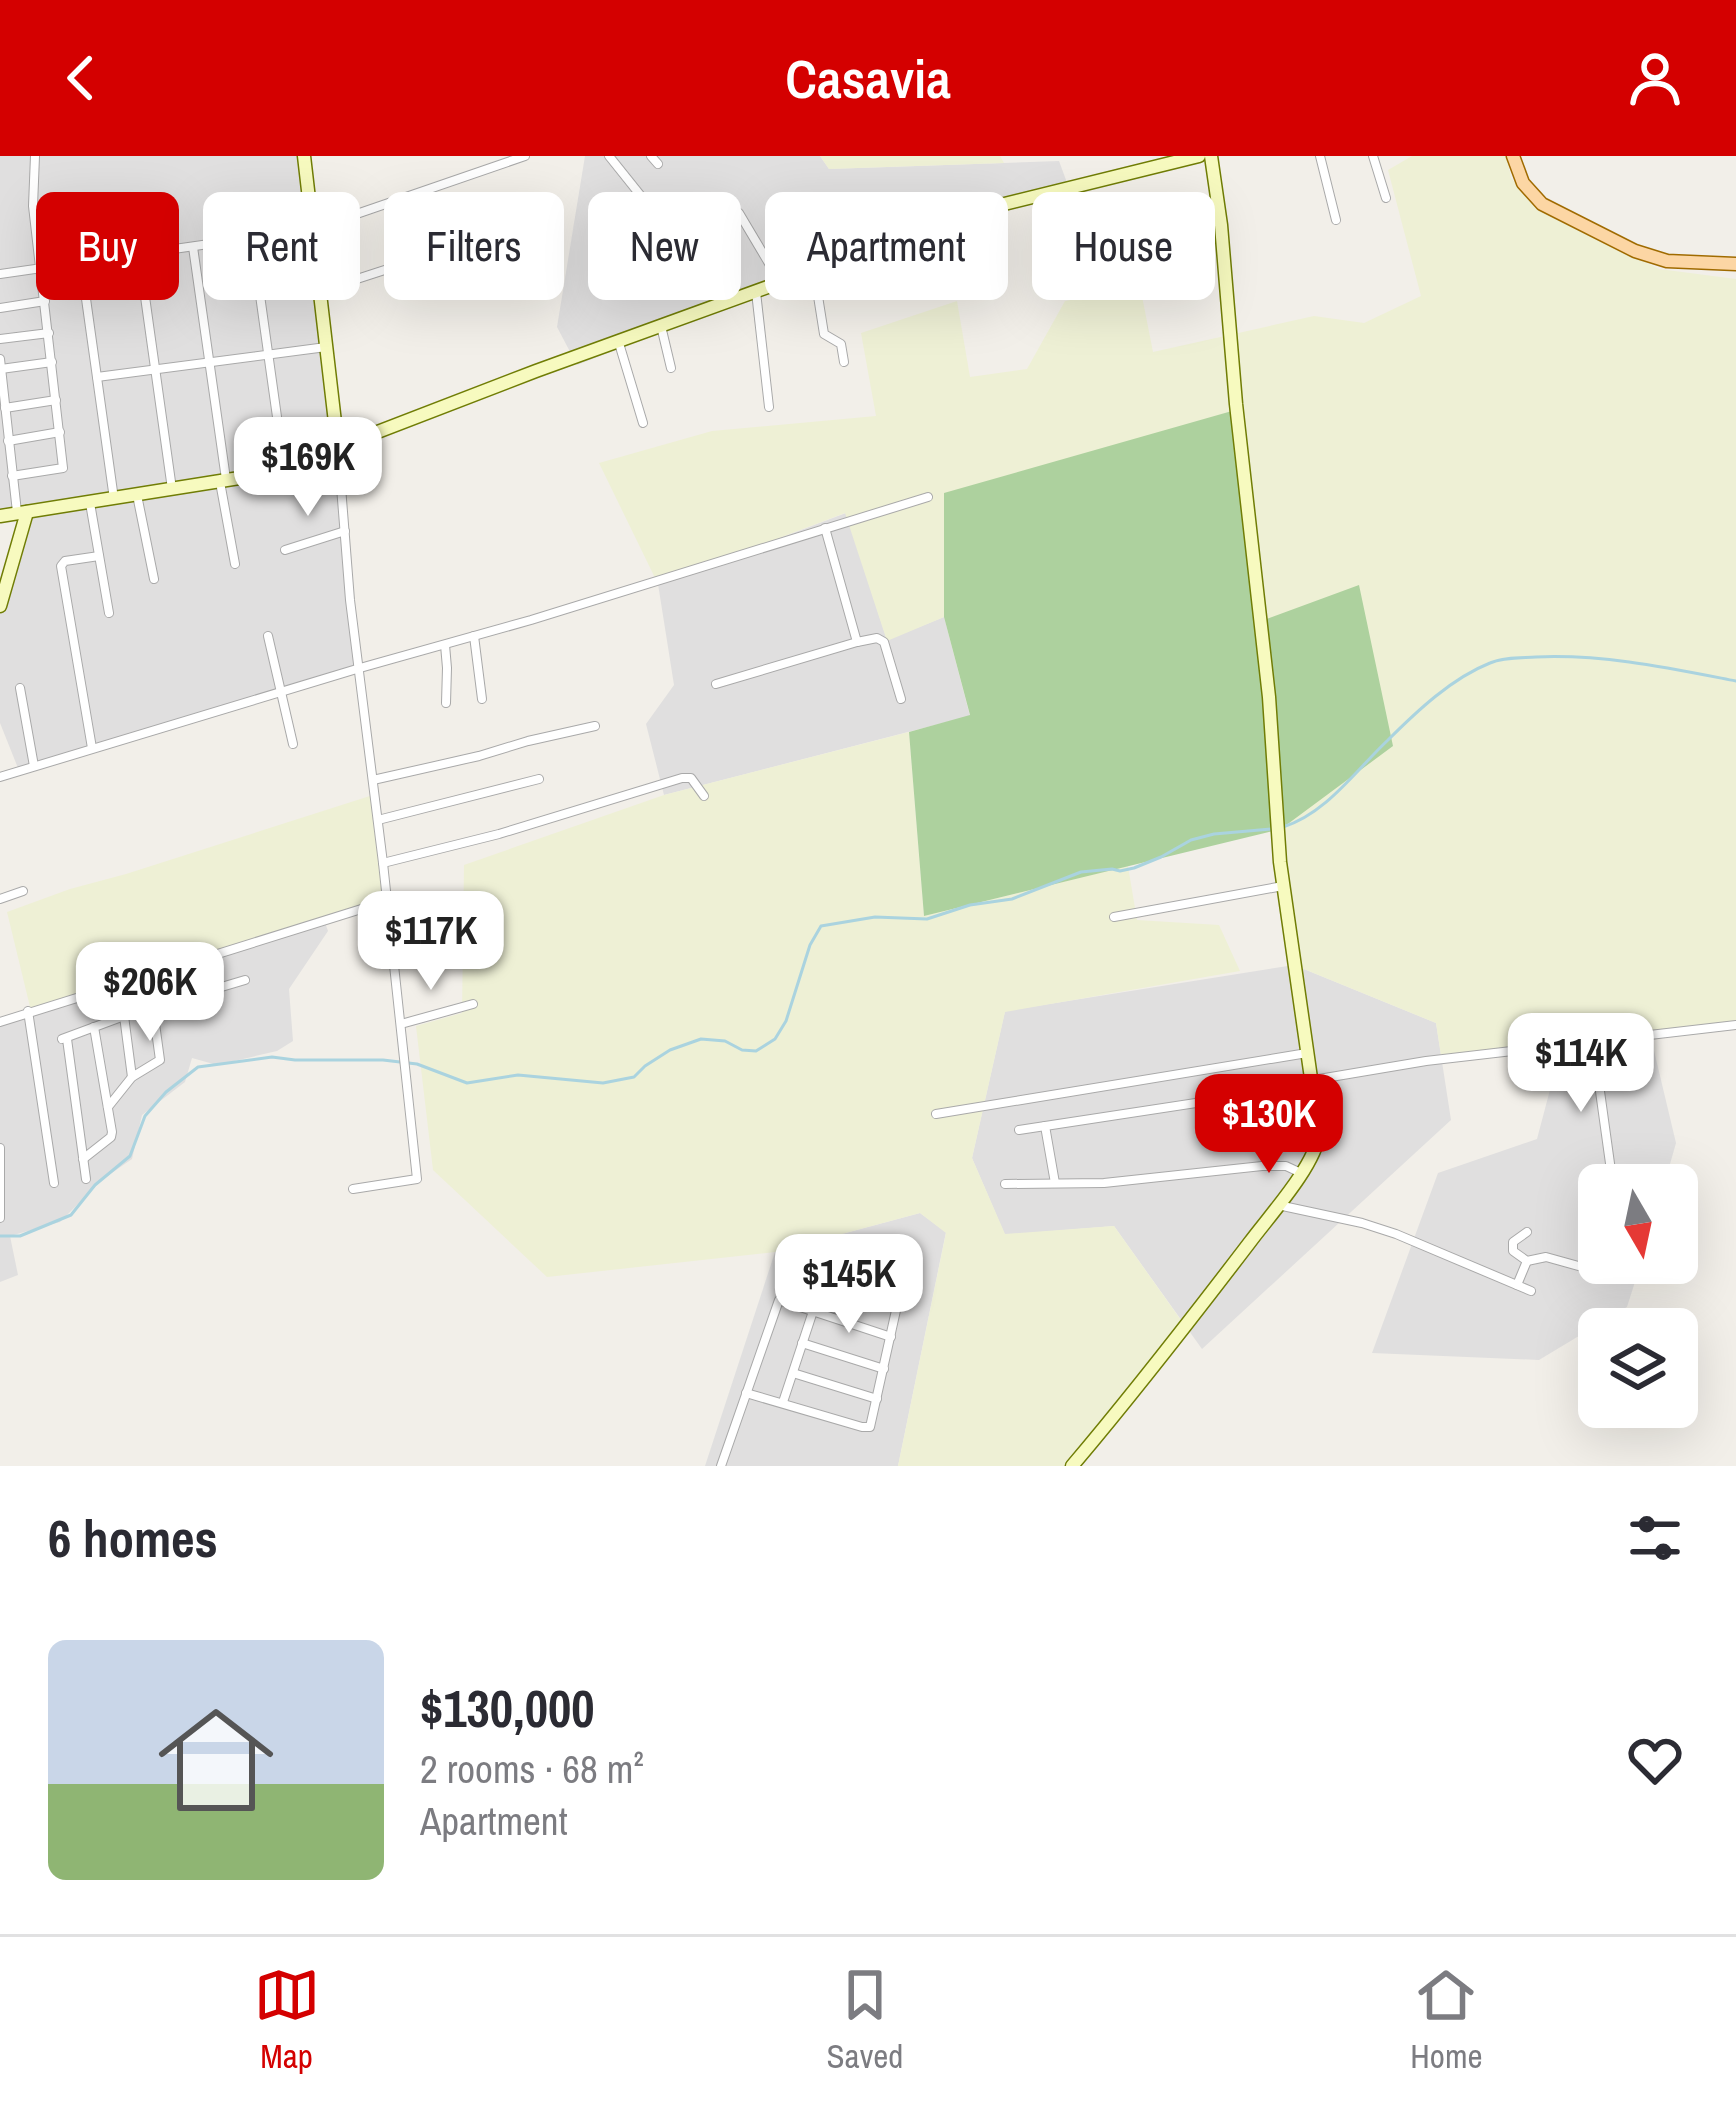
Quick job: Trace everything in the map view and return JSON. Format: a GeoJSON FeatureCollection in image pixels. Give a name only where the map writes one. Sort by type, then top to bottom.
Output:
{"type":"FeatureCollection","features":[{"type":"Feature","properties":{"kind":"main road"},"geometry":{"type":"LineString","coordinates":[[304,156],[309,192]]}},
{"type":"Feature","properties":{"kind":"main road"},"geometry":{"type":"LineString","coordinates":[[1008,203],[1198,156]]}},
{"type":"Feature","properties":{"kind":"main road"},"geometry":{"type":"LineString","coordinates":[[1072,1466],[1161,1358],[1318,1144],[1319,1124],[1282,886],[1269,697],[1211,156]]}},
{"type":"Feature","properties":{"kind":"main road"},"geometry":{"type":"LineString","coordinates":[[1513,156],[1523,183],[1542,204],[1635,251],[1667,261],[1736,264]]}},
{"type":"Feature","properties":{"kind":"main road"},"geometry":{"type":"LineString","coordinates":[[0,516],[284,469],[765,287]]}},
{"type":"Feature","properties":{"kind":"main road"},"geometry":{"type":"LineString","coordinates":[[321,300],[338,448]]}},
{"type":"Feature","properties":{"kind":"main road"},"geometry":{"type":"LineString","coordinates":[[0,606],[22,513]]}},
{"type":"Feature","properties":{"kind":"street"},"geometry":{"type":"LineString","coordinates":[[35,156],[36,229]]}},
{"type":"Feature","properties":{"kind":"street"},"geometry":{"type":"LineString","coordinates":[[360,213],[525,156]]}},
{"type":"Feature","properties":{"kind":"street"},"geometry":{"type":"LineString","coordinates":[[609,156],[725,302]]}},
{"type":"Feature","properties":{"kind":"street"},"geometry":{"type":"LineString","coordinates":[[1320,156],[1336,220]]}},
{"type":"Feature","properties":{"kind":"street"},"geometry":{"type":"LineString","coordinates":[[1373,156],[1386,198]]}},
{"type":"Feature","properties":{"kind":"street"},"geometry":{"type":"LineString","coordinates":[[1071,185],[1072,192]]}},
{"type":"Feature","properties":{"kind":"street"},"geometry":{"type":"LineString","coordinates":[[741,215],[765,256]]}},
{"type":"Feature","properties":{"kind":"street"},"geometry":{"type":"LineString","coordinates":[[179,249],[203,245]]}},
{"type":"Feature","properties":{"kind":"street"},"geometry":{"type":"LineString","coordinates":[[193,247],[235,564]]}},
{"type":"Feature","properties":{"kind":"street"},"geometry":{"type":"LineString","coordinates":[[0,274],[36,269]]}},
{"type":"Feature","properties":{"kind":"street"},"geometry":{"type":"LineString","coordinates":[[755,291],[770,407]]}},
{"type":"Feature","properties":{"kind":"street"},"geometry":{"type":"LineString","coordinates":[[86,300],[113,499]]}},
{"type":"Feature","properties":{"kind":"street"},"geometry":{"type":"LineString","coordinates":[[145,300],[172,489]]}},
{"type":"Feature","properties":{"kind":"street"},"geometry":{"type":"LineString","coordinates":[[261,300],[284,469]]}},
{"type":"Feature","properties":{"kind":"street"},"geometry":{"type":"LineString","coordinates":[[819,300],[824,334],[841,344],[844,362]]}},
{"type":"Feature","properties":{"kind":"street"},"geometry":{"type":"LineString","coordinates":[[0,308],[45,302],[63,468],[12,476]]}},
{"type":"Feature","properties":{"kind":"street"},"geometry":{"type":"LineString","coordinates":[[661,325],[671,368]]}},
{"type":"Feature","properties":{"kind":"street"},"geometry":{"type":"LineString","coordinates":[[0,339],[49,333]]}},
{"type":"Feature","properties":{"kind":"street"},"geometry":{"type":"LineString","coordinates":[[618,340],[643,423]]}},
{"type":"Feature","properties":{"kind":"street"},"geometry":{"type":"LineString","coordinates":[[97,377],[326,346]]}},
{"type":"Feature","properties":{"kind":"street"},"geometry":{"type":"LineString","coordinates":[[0,359],[12,476],[22,513]]}},
{"type":"Feature","properties":{"kind":"street"},"geometry":{"type":"LineString","coordinates":[[1,369],[52,362]]}},
{"type":"Feature","properties":{"kind":"street"},"geometry":{"type":"LineString","coordinates":[[5,408],[56,400]]}},
{"type":"Feature","properties":{"kind":"street"},"geometry":{"type":"LineString","coordinates":[[8,441],[59,433]]}},
{"type":"Feature","properties":{"kind":"street"},"geometry":{"type":"LineString","coordinates":[[338,448],[350,600],[417,1180],[353,1189]]}},
{"type":"Feature","properties":{"kind":"street"},"geometry":{"type":"LineString","coordinates":[[137,495],[154,579]]}},
{"type":"Feature","properties":{"kind":"street"},"geometry":{"type":"LineString","coordinates":[[0,777],[928,497]]}},
{"type":"Feature","properties":{"kind":"street"},"geometry":{"type":"LineString","coordinates":[[90,502],[109,614]]}},
{"type":"Feature","properties":{"kind":"street"},"geometry":{"type":"LineString","coordinates":[[825,528],[857,642]]}},
{"type":"Feature","properties":{"kind":"street"},"geometry":{"type":"LineString","coordinates":[[285,550],[345,530]]}},
{"type":"Feature","properties":{"kind":"street"},"geometry":{"type":"LineString","coordinates":[[92,748],[61,566],[65,561],[99,556]]}},
{"type":"Feature","properties":{"kind":"street"},"geometry":{"type":"LineString","coordinates":[[268,636],[292,744]]}},
{"type":"Feature","properties":{"kind":"street"},"geometry":{"type":"LineString","coordinates":[[473,636],[482,699]]}},
{"type":"Feature","properties":{"kind":"street"},"geometry":{"type":"LineString","coordinates":[[716,684],[877,638],[884,642],[901,699]]}},
{"type":"Feature","properties":{"kind":"street"},"geometry":{"type":"LineString","coordinates":[[445,645],[446,703]]}},
{"type":"Feature","properties":{"kind":"street"},"geometry":{"type":"LineString","coordinates":[[20,688],[34,766]]}},
{"type":"Feature","properties":{"kind":"street"},"geometry":{"type":"LineString","coordinates":[[373,780],[595,725]]}},
{"type":"Feature","properties":{"kind":"street"},"geometry":{"type":"LineString","coordinates":[[383,863],[499,834],[682,778],[691,778],[704,796]]}},
{"type":"Feature","properties":{"kind":"street"},"geometry":{"type":"LineString","coordinates":[[378,820],[539,779]]}},
{"type":"Feature","properties":{"kind":"street"},"geometry":{"type":"LineString","coordinates":[[1114,917],[1282,886]]}},
{"type":"Feature","properties":{"kind":"street"},"geometry":{"type":"LineString","coordinates":[[0,899],[23,891]]}},
{"type":"Feature","properties":{"kind":"street"},"geometry":{"type":"LineString","coordinates":[[0,1022],[387,902]]}},
{"type":"Feature","properties":{"kind":"street"},"geometry":{"type":"LineString","coordinates":[[161,971],[168,1004]]}},
{"type":"Feature","properties":{"kind":"street"},"geometry":{"type":"LineString","coordinates":[[86,1179],[64,1039],[245,980]]}},
{"type":"Feature","properties":{"kind":"street"},"geometry":{"type":"LineString","coordinates":[[401,1024],[473,1004]]}},
{"type":"Feature","properties":{"kind":"street"},"geometry":{"type":"LineString","coordinates":[[107,1108],[132,1077],[160,1060],[153,1009]]}},
{"type":"Feature","properties":{"kind":"street"},"geometry":{"type":"LineString","coordinates":[[28,1012],[54,1184]]}},
{"type":"Feature","properties":{"kind":"street"},"geometry":{"type":"LineString","coordinates":[[124,1016],[132,1077]]}},
{"type":"Feature","properties":{"kind":"street"},"geometry":{"type":"LineString","coordinates":[[1019,1130],[1426,1061],[1736,1025]]}},
{"type":"Feature","properties":{"kind":"street"},"geometry":{"type":"LineString","coordinates":[[83,1159],[111,1137],[94,1027]]}},
{"type":"Feature","properties":{"kind":"street"},"geometry":{"type":"LineString","coordinates":[[1593,1041],[1610,1164]]}},
{"type":"Feature","properties":{"kind":"street"},"geometry":{"type":"LineString","coordinates":[[935,1114],[1308,1052]]}},
{"type":"Feature","properties":{"kind":"street"},"geometry":{"type":"LineString","coordinates":[[1045,1126],[1056,1184]]}},
{"type":"Feature","properties":{"kind":"street"},"geometry":{"type":"LineString","coordinates":[[0,1148],[0,1218]]}},
{"type":"Feature","properties":{"kind":"street"},"geometry":{"type":"LineString","coordinates":[[1005,1184],[1104,1184],[1262,1166],[1286,1166],[1301,1173]]}},
{"type":"Feature","properties":{"kind":"street"},"geometry":{"type":"LineString","coordinates":[[1277,1205],[1379,1228],[1532,1292]]}},
{"type":"Feature","properties":{"kind":"street"},"geometry":{"type":"LineString","coordinates":[[1527,1232],[1512,1246],[1516,1255],[1527,1261],[1546,1257],[1578,1264]]}},
{"type":"Feature","properties":{"kind":"street"},"geometry":{"type":"LineString","coordinates":[[746,1393],[866,1427],[872,1424],[907,1261]]}},
{"type":"Feature","properties":{"kind":"street"},"geometry":{"type":"LineString","coordinates":[[1517,1285],[1527,1261]]}},
{"type":"Feature","properties":{"kind":"street"},"geometry":{"type":"LineString","coordinates":[[783,1402],[823,1281]]}},
{"type":"Feature","properties":{"kind":"street"},"geometry":{"type":"LineString","coordinates":[[721,1466],[779,1300],[891,1337]]}},
{"type":"Feature","properties":{"kind":"street"},"geometry":{"type":"LineString","coordinates":[[802,1343],[884,1370]]}},
{"type":"Feature","properties":{"kind":"street"},"geometry":{"type":"LineString","coordinates":[[792,1372],[877,1399]]}},
{"type":"Feature","properties":{"kind":"shaded area"},"geometry":{"type":"Polygon","coordinates":[[[0,156],[302,156],[306,192],[203,192],[203,300],[318,300],[361,672],[20,773],[0,723],[0,614],[31,513],[0,517],[0,156]]]}},
{"type":"Feature","properties":{"kind":"shaded area"},"geometry":{"type":"Polygon","coordinates":[[[585,156],[820,156],[829,169],[1059,161],[1069,188],[1032,192],[1032,197],[1008,203],[1008,192],[765,192],[765,291],[577,365],[557,327],[585,156]]]}},
{"type":"Feature","properties":{"kind":"shaded area"},"geometry":{"type":"Polygon","coordinates":[[[846,513],[887,640],[944,617],[970,716],[664,795],[646,724],[674,685],[658,584],[846,513]]]}},
{"type":"Feature","properties":{"kind":"shaded area"},"geometry":{"type":"Polygon","coordinates":[[[323,917],[328,931],[289,989],[293,1041],[277,1051],[217,1065],[192,1058],[185,1082],[142,1115],[132,1159],[103,1179],[60,1222],[10,1236],[18,1275],[0,1282],[0,1020],[323,917]]]}},
{"type":"Feature","properties":{"kind":"shaded area"},"geometry":{"type":"Polygon","coordinates":[[[1294,965],[1436,1023],[1451,1120],[1202,1349],[1114,1226],[1005,1235],[972,1158],[1005,1011],[1294,965]]]}},
{"type":"Feature","properties":{"kind":"shaded area"},"geometry":{"type":"Polygon","coordinates":[[[1651,1038],[1676,1143],[1670,1164],[1578,1164],[1578,1284],[1634,1284],[1627,1307],[1578,1308],[1578,1337],[1539,1360],[1372,1353],[1438,1173],[1537,1139],[1561,1048],[1651,1038]]]}},
{"type":"Feature","properties":{"kind":"shaded area"},"geometry":{"type":"Polygon","coordinates":[[[920,1213],[946,1232],[898,1466],[705,1466],[775,1252],[920,1213]]]}},
{"type":"Feature","properties":{"kind":"green space"},"geometry":{"type":"Polygon","coordinates":[[[820,156],[1000,156],[1004,163],[829,169],[820,156]]]}},
{"type":"Feature","properties":{"kind":"green space"},"geometry":{"type":"Polygon","coordinates":[[[1412,156],[1507,156],[1511,178],[1538,208],[1659,269],[1736,279],[1736,1025],[1442,1062],[1436,1023],[1294,965],[1263,620],[945,493],[944,617],[887,641],[845,513],[658,584],[599,463],[712,431],[876,416],[861,333],[957,301],[970,377],[1027,369],[1065,301],[1070,300],[1143,300],[1153,352],[1314,316],[1364,323],[1421,296],[1388,170],[1412,156]]]}},
{"type":"Feature","properties":{"kind":"green space"},"geometry":{"type":"Polygon","coordinates":[[[1239,409],[1264,620],[1359,585],[1393,746],[1281,829],[924,916],[909,732],[970,715],[944,617],[944,493],[1239,409]]]}},
{"type":"Feature","properties":{"kind":"green space"},"geometry":{"type":"Polygon","coordinates":[[[909,732],[924,916],[1128,866],[1137,920],[1219,925],[1240,971],[1005,1012],[972,1158],[1005,1234],[1114,1226],[1183,1323],[1071,1466],[898,1466],[946,1233],[920,1213],[775,1252],[547,1277],[433,1170],[416,1026],[462,1013],[464,865],[664,795],[909,732]]]}},
{"type":"Feature","properties":{"kind":"green space"},"geometry":{"type":"Polygon","coordinates":[[[373,795],[382,898],[31,1011],[7,912],[373,795]]]}},
{"type":"Feature","properties":{"kind":"waterway"},"geometry":{"type":"LineString","coordinates":[[1283,827],[1327,801],[1436,696],[1495,661],[1587,658],[1736,681]]}},
{"type":"Feature","properties":{"kind":"waterway"},"geometry":{"type":"LineString","coordinates":[[0,1236],[20,1236],[71,1215],[95,1185],[130,1156],[145,1116],[198,1067],[272,1057],[383,1060],[417,1064],[467,1083],[518,1075],[603,1083],[634,1077],[670,1050],[701,1039],[756,1051],[775,1039],[786,1021],[810,945],[821,926],[875,917],[927,919],[970,905],[1012,899],[1081,872],[1134,868],[1191,840],[1271,829]]}}]}
